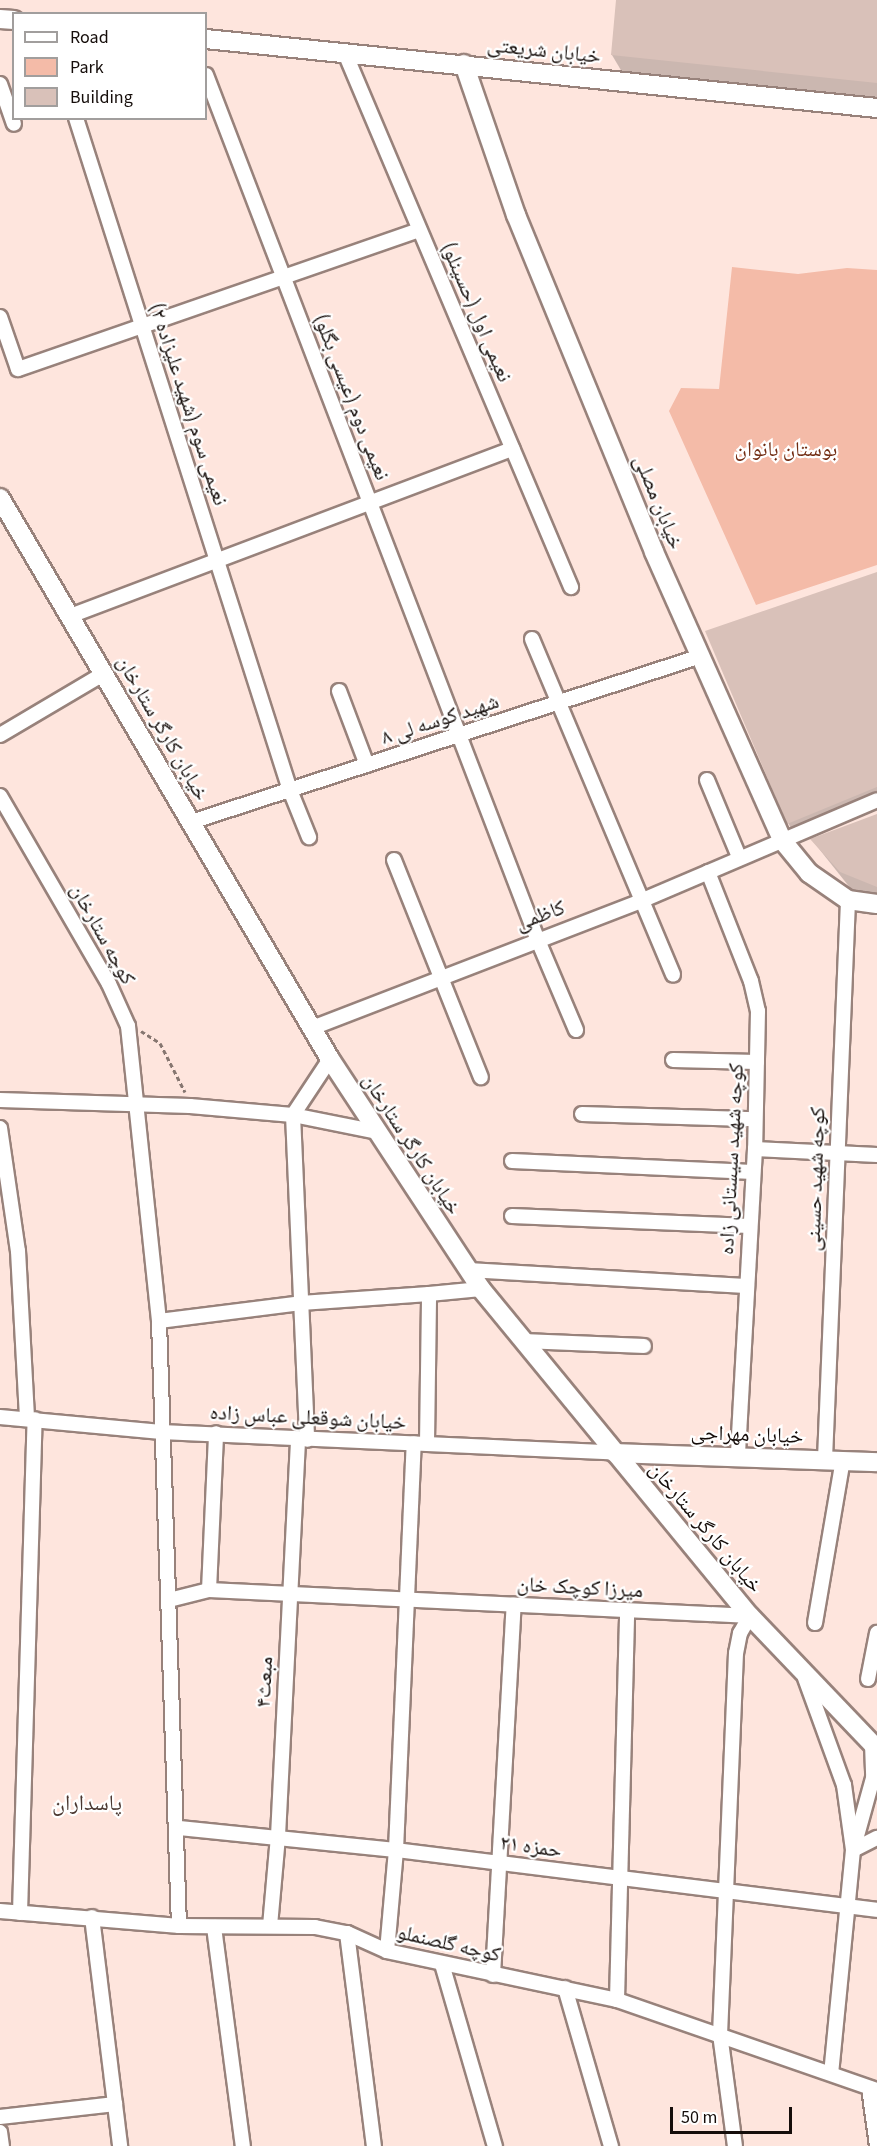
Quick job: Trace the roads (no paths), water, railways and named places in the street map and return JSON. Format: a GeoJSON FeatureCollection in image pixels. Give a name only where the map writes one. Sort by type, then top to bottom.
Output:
{"type":"FeatureCollection","features":[{"type":"Feature","properties":{"kind":"street","name":"خیابان شریعتی"},"geometry":{"type":"LineString","coordinates":[[207,39],[877,108]]}},
{"type":"Feature","properties":{"kind":"street","name":"نعیمی اول (حسینلو)"},"geometry":{"type":"LineString","coordinates":[[345,53],[571,586]]}},
{"type":"Feature","properties":{"kind":"street","name":"خیابان مصلی"},"geometry":{"type":"LineString","coordinates":[[464,64],[516,215],[701,656],[782,840],[809,873],[848,900],[877,904]]}},
{"type":"Feature","properties":{"kind":"street","name":"نعیمی دوم (عیسی بگلو)"},"geometry":{"type":"LineString","coordinates":[[207,78],[537,938],[576,1030]]}},
{"type":"Feature","properties":{"kind":"street"},"geometry":{"type":"LineString","coordinates":[[0,84],[12,118]]}},
{"type":"Feature","properties":{"kind":"street"},"geometry":{"type":"LineString","coordinates":[[13,120],[14,124]]}},
{"type":"Feature","properties":{"kind":"street","name":"نعیمی سوم (شهید علیزاده ۲)"},"geometry":{"type":"LineString","coordinates":[[77,120],[290,790],[309,837]]}},
{"type":"Feature","properties":{"kind":"street"},"geometry":{"type":"LineString","coordinates":[[0,317],[18,369],[419,230]]}},
{"type":"Feature","properties":{"kind":"street"},"geometry":{"type":"LineString","coordinates":[[70,616],[513,449]]}},
{"type":"Feature","properties":{"kind":"street","name":"خیابان کارگر ستارخان"},"geometry":{"type":"LineString","coordinates":[[0,498],[330,1059],[481,1289],[750,1616],[802,1667],[874,1746]]}},
{"type":"Feature","properties":{"kind":"street"},"geometry":{"type":"LineString","coordinates":[[532,639],[556,703],[643,900],[673,975]]}},
{"type":"Feature","properties":{"kind":"street","name":"شهید کوسه لی ۸"},"geometry":{"type":"LineString","coordinates":[[191,822],[701,656]]}},
{"type":"Feature","properties":{"kind":"street"},"geometry":{"type":"LineString","coordinates":[[0,735],[105,673]]}},
{"type":"Feature","properties":{"kind":"street"},"geometry":{"type":"LineString","coordinates":[[339,691],[367,765]]}},
{"type":"Feature","properties":{"kind":"street"},"geometry":{"type":"LineString","coordinates":[[707,780],[739,857]]}},
{"type":"Feature","properties":{"kind":"street","name":"کوچه ستارخان"},"geometry":{"type":"LineString","coordinates":[[0,796],[109,984],[128,1026],[159,1321],[161,1432],[179,1828],[180,1926]]}},
{"type":"Feature","properties":{"kind":"street","name":"کاظمی"},"geometry":{"type":"LineString","coordinates":[[312,1028],[537,938],[643,900],[739,857],[877,801]]}},
{"type":"Feature","properties":{"kind":"street"},"geometry":{"type":"LineString","coordinates":[[394,860],[438,977],[481,1077]]}},
{"type":"Feature","properties":{"kind":"street","name":"کوچه شهید سیستانی زاده"},"geometry":{"type":"LineString","coordinates":[[708,872],[751,981],[758,1011],[755,1149],[738,1456]]}},
{"type":"Feature","properties":{"kind":"street","name":"کوچه شهید حسینی"},"geometry":{"type":"LineString","coordinates":[[815,1623],[834,1460],[836,1153],[848,900]]}},
{"type":"Feature","properties":{"kind":"street"},"geometry":{"type":"LineString","coordinates":[[293,1115],[330,1059]]}},
{"type":"Feature","properties":{"kind":"street"},"geometry":{"type":"LineString","coordinates":[[673,1060],[757,1062]]}},
{"type":"Feature","properties":{"kind":"street"},"geometry":{"type":"LineString","coordinates":[[0,1100],[190,1106],[293,1115],[378,1132]]}},
{"type":"Feature","properties":{"kind":"street"},"geometry":{"type":"LineString","coordinates":[[582,1114],[755,1119]]}},
{"type":"Feature","properties":{"kind":"street","name":"مبعث۴"},"geometry":{"type":"LineString","coordinates":[[270,1926],[278,1836],[290,1592],[303,1440],[301,1303],[293,1115]]}},
{"type":"Feature","properties":{"kind":"street"},"geometry":{"type":"LineString","coordinates":[[0,1128],[18,1251],[31,1419],[20,1913]]}},
{"type":"Feature","properties":{"kind":"street"},"geometry":{"type":"LineString","coordinates":[[755,1149],[877,1155]]}},
{"type":"Feature","properties":{"kind":"street"},"geometry":{"type":"LineString","coordinates":[[512,1161],[753,1172]]}},
{"type":"Feature","properties":{"kind":"street"},"geometry":{"type":"LineString","coordinates":[[512,1216],[750,1226]]}},
{"type":"Feature","properties":{"kind":"street"},"geometry":{"type":"LineString","coordinates":[[468,1270],[746,1286]]}},
{"type":"Feature","properties":{"kind":"street"},"geometry":{"type":"LineString","coordinates":[[159,1321],[301,1303],[481,1289]]}},
{"type":"Feature","properties":{"kind":"street"},"geometry":{"type":"LineString","coordinates":[[387,1951],[396,1850],[407,1597],[420,1443],[429,1294]]}},
{"type":"Feature","properties":{"kind":"street"},"geometry":{"type":"LineString","coordinates":[[524,1341],[644,1346]]}},
{"type":"Feature","properties":{"kind":"street","name":"خیابان شوقعلی عباس زاده"},"geometry":{"type":"LineString","coordinates":[[0,1418],[161,1432],[615,1454]]}},
{"type":"Feature","properties":{"kind":"street"},"geometry":{"type":"LineString","coordinates":[[209,1590],[216,1433]]}},
{"type":"Feature","properties":{"kind":"street","name":"خیابان مهراجی"},"geometry":{"type":"LineString","coordinates":[[615,1454],[877,1462]]}},
{"type":"Feature","properties":{"kind":"street","name":"میرزا کوچک خان"},"geometry":{"type":"LineString","coordinates":[[169,1600],[209,1590],[290,1592],[750,1616]]}},
{"type":"Feature","properties":{"kind":"street"},"geometry":{"type":"LineString","coordinates":[[494,1975],[514,1605]]}},
{"type":"Feature","properties":{"kind":"street"},"geometry":{"type":"LineString","coordinates":[[617,2000],[618,1880],[627,1611]]}},
{"type":"Feature","properties":{"kind":"street"},"geometry":{"type":"LineString","coordinates":[[735,2146],[720,2034],[729,1892],[736,1653],[740,1633],[750,1616]]}},
{"type":"Feature","properties":{"kind":"street"},"geometry":{"type":"LineString","coordinates":[[868,1679],[877,1633]]}},
{"type":"Feature","properties":{"kind":"street"},"geometry":{"type":"LineString","coordinates":[[802,1667],[844,1785],[853,1850]]}},
{"type":"Feature","properties":{"kind":"street"},"geometry":{"type":"LineString","coordinates":[[831,2073],[853,1850],[873,1778],[874,1746]]}},
{"type":"Feature","properties":{"kind":"street","name":"حمزه ۲۱"},"geometry":{"type":"LineString","coordinates":[[179,1828],[278,1836],[618,1880],[877,1910]]}},
{"type":"Feature","properties":{"kind":"street"},"geometry":{"type":"LineString","coordinates":[[853,1850],[877,1838]]}},
{"type":"Feature","properties":{"kind":"street","name":"کوچه گلصنملو"},"geometry":{"type":"LineString","coordinates":[[0,1911],[180,1926],[315,1927],[347,1933],[387,1951],[617,2000],[873,2089]]}},
{"type":"Feature","properties":{"kind":"street"},"geometry":{"type":"LineString","coordinates":[[92,1917],[120,2146]]}},
{"type":"Feature","properties":{"kind":"street"},"geometry":{"type":"LineString","coordinates":[[214,1927],[243,2146]]}},
{"type":"Feature","properties":{"kind":"street"},"geometry":{"type":"LineString","coordinates":[[347,1933],[374,2146]]}},
{"type":"Feature","properties":{"kind":"street"},"geometry":{"type":"LineString","coordinates":[[442,1964],[495,2146]]}},
{"type":"Feature","properties":{"kind":"street"},"geometry":{"type":"LineString","coordinates":[[565,1988],[611,2146]]}},
{"type":"Feature","properties":{"kind":"street"},"geometry":{"type":"LineString","coordinates":[[873,2089],[877,2146]]}},
{"type":"Feature","properties":{"kind":"street"},"geometry":{"type":"LineString","coordinates":[[0,2117],[115,2104]]}},
{"type":"Feature","properties":{"kind":"street"},"geometry":{"type":"LineString","coordinates":[[0,2132],[2,2146]]}},
{"type":"Feature","properties":{"kind":"district","name":"پاسداران"},"geometry":{"type":"Point","coordinates":[87,1804]}},
{"type":"Feature","properties":{"kind":"park label","name":"بوستان بانوان"},"geometry":{"type":"Point","coordinates":[786,449]}}]}
